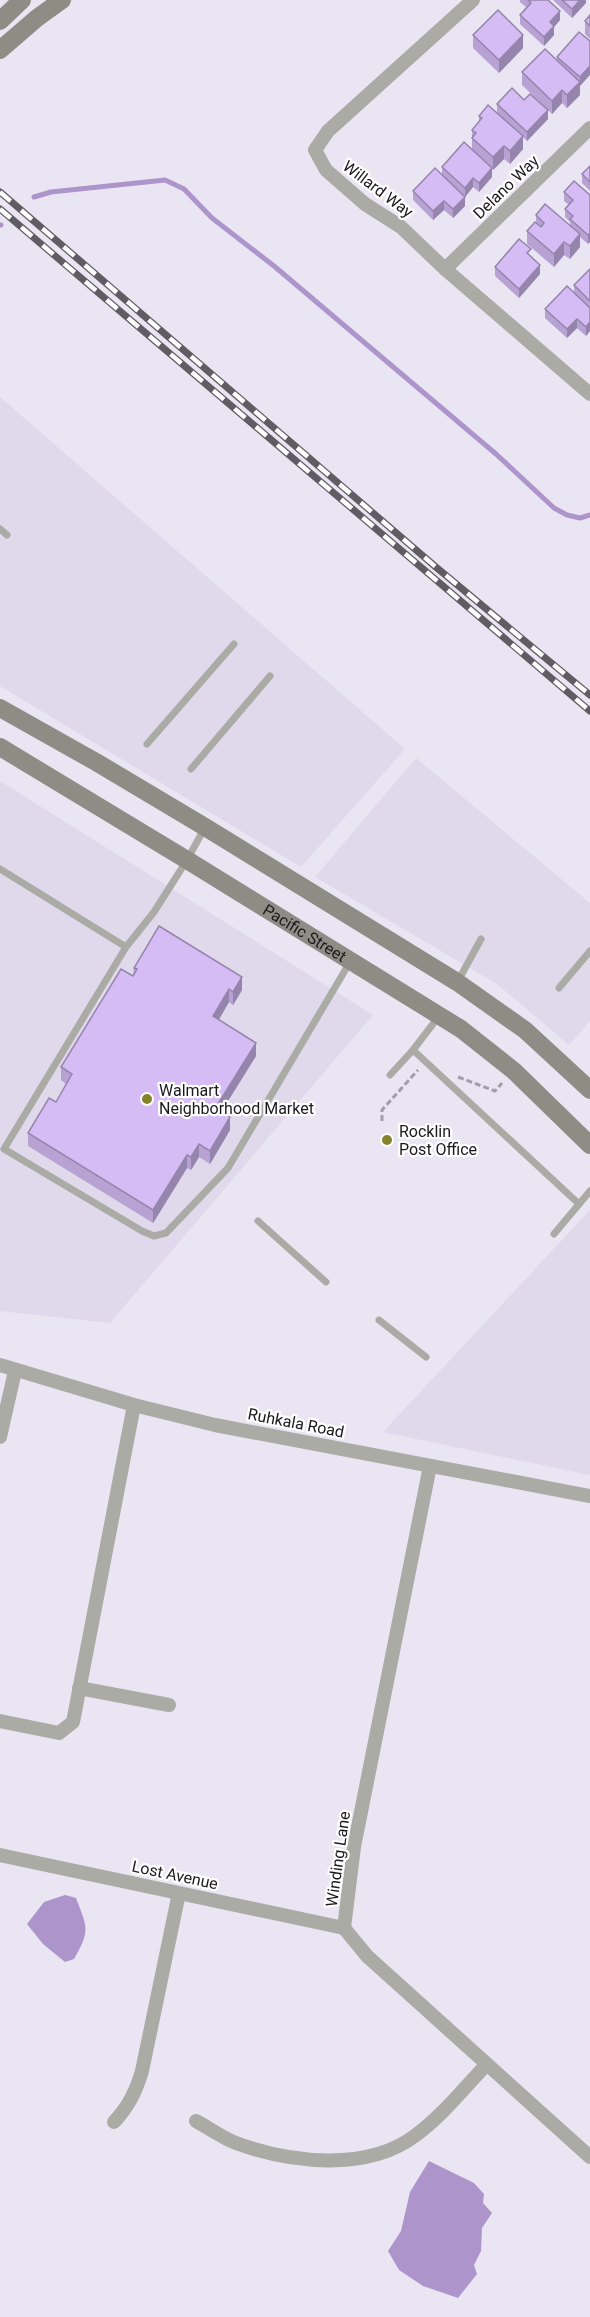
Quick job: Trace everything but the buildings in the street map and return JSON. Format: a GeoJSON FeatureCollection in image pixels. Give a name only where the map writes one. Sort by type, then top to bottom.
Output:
{"type":"FeatureCollection","features":[{"type":"Feature","properties":{"kind":"main road"},"geometry":{"type":"LineString","coordinates":[[0,21],[22,0]]}},
{"type":"Feature","properties":{"kind":"main road"},"geometry":{"type":"LineString","coordinates":[[0,50],[37,18],[63,0]]}},
{"type":"Feature","properties":{"kind":"main road"},"geometry":{"type":"LineString","coordinates":[[0,708],[205,827],[457,982],[525,1030],[590,1090]]}},
{"type":"Feature","properties":{"kind":"main road"},"geometry":{"type":"LineString","coordinates":[[0,724],[26,723]]}},
{"type":"Feature","properties":{"kind":"main road","name":"Pacific Street"},"geometry":{"type":"LineString","coordinates":[[0,747],[351,961],[494,1053],[541,1095],[590,1145]]}},
{"type":"Feature","properties":{"kind":"street","name":"Willard Way"},"geometry":{"type":"LineString","coordinates":[[473,0],[328,131],[315,150],[326,170],[365,204],[401,227],[445,269],[587,386]]}},
{"type":"Feature","properties":{"kind":"street","name":"Delano Way"},"geometry":{"type":"LineString","coordinates":[[445,269],[590,128]]}},
{"type":"Feature","properties":{"kind":"street","name":"Ruhkala Road"},"geometry":{"type":"LineString","coordinates":[[0,1365],[134,1405],[215,1425],[590,1496]]}},
{"type":"Feature","properties":{"kind":"street"},"geometry":{"type":"LineString","coordinates":[[0,1437],[15,1371]]}},
{"type":"Feature","properties":{"kind":"street"},"geometry":{"type":"LineString","coordinates":[[0,1721],[59,1733],[73,1722],[134,1405]]}},
{"type":"Feature","properties":{"kind":"street","name":"Winding Lane"},"geometry":{"type":"LineString","coordinates":[[430,1466],[354,1847],[344,1928],[367,1956],[590,2157]]}},
{"type":"Feature","properties":{"kind":"street"},"geometry":{"type":"LineString","coordinates":[[79,1688],[170,1705]]}},
{"type":"Feature","properties":{"kind":"street","name":"Lost Avenue"},"geometry":{"type":"LineString","coordinates":[[0,1855],[344,1928]]}},
{"type":"Feature","properties":{"kind":"street"},"geometry":{"type":"LineString","coordinates":[[114,2122],[124,2111],[135,2092],[142,2071],[179,1893]]}},
{"type":"Feature","properties":{"kind":"street"},"geometry":{"type":"LineString","coordinates":[[196,2121],[235,2143],[287,2156],[337,2162],[383,2153],[415,2136],[450,2104],[487,2064]]}},
{"type":"Feature","properties":{"kind":"lane"},"geometry":{"type":"LineString","coordinates":[[0,529],[7,535]]}},
{"type":"Feature","properties":{"kind":"lane"},"geometry":{"type":"LineString","coordinates":[[147,744],[234,644]]}},
{"type":"Feature","properties":{"kind":"lane"},"geometry":{"type":"LineString","coordinates":[[191,770],[270,676]]}},
{"type":"Feature","properties":{"kind":"lane"},"geometry":{"type":"LineString","coordinates":[[205,827],[154,912],[126,947],[4,1149],[142,1231],[154,1236],[166,1233],[228,1168],[351,961]]}},
{"type":"Feature","properties":{"kind":"lane"},"geometry":{"type":"LineString","coordinates":[[0,869],[126,947]]}},
{"type":"Feature","properties":{"kind":"lane"},"geometry":{"type":"LineString","coordinates":[[457,982],[481,939]]}},
{"type":"Feature","properties":{"kind":"lane"},"geometry":{"type":"LineString","coordinates":[[559,988],[590,951]]}},
{"type":"Feature","properties":{"kind":"lane"},"geometry":{"type":"LineString","coordinates":[[390,1075],[439,1016]]}},
{"type":"Feature","properties":{"kind":"lane"},"geometry":{"type":"LineString","coordinates":[[413,1050],[579,1204]]}},
{"type":"Feature","properties":{"kind":"lane"},"geometry":{"type":"LineString","coordinates":[[554,1234],[590,1191]]}},
{"type":"Feature","properties":{"kind":"lane"},"geometry":{"type":"LineString","coordinates":[[258,1221],[326,1282]]}},
{"type":"Feature","properties":{"kind":"lane"},"geometry":{"type":"LineString","coordinates":[[379,1320],[426,1357]]}},
{"type":"Feature","properties":{"kind":"shaded area"},"geometry":{"type":"Polygon","coordinates":[[[0,397],[405,749],[301,867],[0,686],[0,397]]]}},
{"type":"Feature","properties":{"kind":"shaded area"},"geometry":{"type":"Polygon","coordinates":[[[416,758],[590,903],[590,1021],[569,1045],[497,984],[315,877],[416,758]]]}},
{"type":"Feature","properties":{"kind":"shaded area"},"geometry":{"type":"Polygon","coordinates":[[[0,781],[373,1015],[110,1323],[0,1311],[0,781]]]}},
{"type":"Feature","properties":{"kind":"shaded area"},"geometry":{"type":"Polygon","coordinates":[[[590,1210],[590,1475],[383,1432],[590,1210]]]}},
{"type":"Feature","properties":{"kind":"shaded area"},"geometry":{"type":"Polygon","coordinates":[[[65,1895],[76,1898],[85,1922],[85,1935],[74,1959],[65,1962],[43,1944],[27,1924],[44,1902],[65,1895]]]}},
{"type":"Feature","properties":{"kind":"shaded area"},"geometry":{"type":"Polygon","coordinates":[[[429,2161],[474,2183],[484,2194],[483,2203],[492,2213],[482,2228],[481,2251],[474,2265],[477,2274],[458,2298],[423,2286],[399,2270],[388,2251],[401,2231],[410,2192],[429,2161]]]}},
{"type":"Feature","properties":{"kind":"waterway"},"geometry":{"type":"LineString","coordinates":[[34,197],[51,192],[165,180],[184,189],[212,218],[274,266],[496,454],[554,508],[567,515],[580,518],[590,515]]}},
{"type":"Feature","properties":{"kind":"railway"},"geometry":{"type":"LineString","coordinates":[[0,192],[437,568],[590,695]]}},
{"type":"Feature","properties":{"kind":"railway"},"geometry":{"type":"LineString","coordinates":[[0,209],[590,711]]}},
{"type":"Feature","properties":{"kind":"place","name":"Walmart Neighborhood Market"},"geometry":{"type":"Point","coordinates":[147,1099]}},
{"type":"Feature","properties":{"kind":"place","name":"Rocklin Post Office"},"geometry":{"type":"Point","coordinates":[387,1140]}}]}
